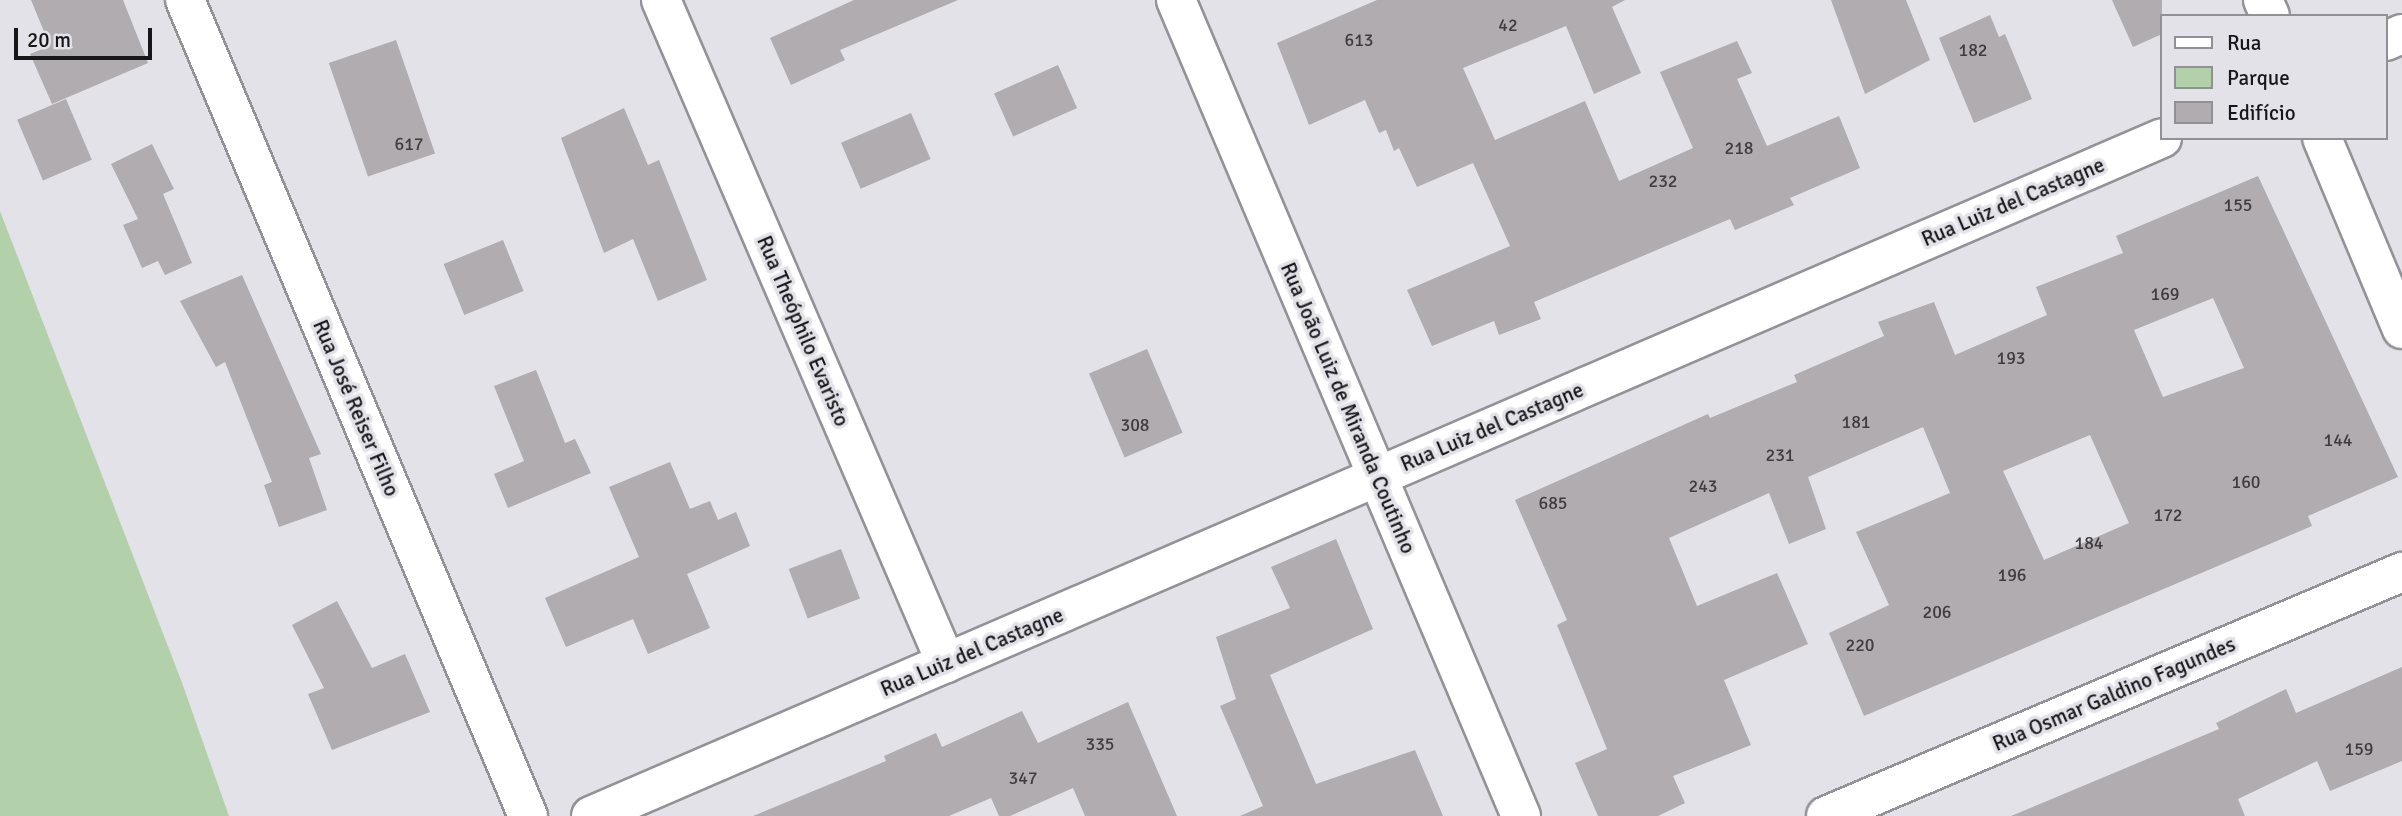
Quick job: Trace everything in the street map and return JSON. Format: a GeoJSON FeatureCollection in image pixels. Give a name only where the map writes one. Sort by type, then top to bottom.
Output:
{"type":"FeatureCollection","features":[{"type":"Feature","properties":{"kind":"street","name":"Rua José Reiser Filho"},"geometry":{"type":"LineString","coordinates":[[185,0],[528,816]]}},
{"type":"Feature","properties":{"kind":"street","name":"Rua Theóphilo Evaristo"},"geometry":{"type":"LineString","coordinates":[[661,0],[946,663]]}},
{"type":"Feature","properties":{"kind":"street","name":"Rua João Luiz de Miranda Coutinho"},"geometry":{"type":"LineString","coordinates":[[1183,2],[1377,476],[1521,816]]}},
{"type":"Feature","properties":{"kind":"street","name":"Rua Luiz del Castagne"},"geometry":{"type":"LineString","coordinates":[[591,816],[2160,139]]}},
{"type":"Feature","properties":{"kind":"street"},"geometry":{"type":"LineString","coordinates":[[2323,140],[2402,329]]}},
{"type":"Feature","properties":{"kind":"street","name":"Rua Osmar Galdino Fagundes"},"geometry":{"type":"LineString","coordinates":[[1826,816],[2402,572]]}},
{"type":"Feature","properties":{"kind":"green space"},"geometry":{"type":"Polygon","coordinates":[[[0,211],[181,680],[229,816],[0,816],[0,211]]]}},
{"type":"Feature","properties":{"kind":"building"},"geometry":{"type":"Polygon","coordinates":[[[31,0],[123,0],[148,63],[52,104],[30,54],[50,46],[31,0]]]}},
{"type":"Feature","properties":{"kind":"building"},"geometry":{"type":"Polygon","coordinates":[[[854,0],[958,0],[840,50],[845,60],[791,85],[770,38],[854,0]]]}},
{"type":"Feature","properties":{"kind":"building"},"geometry":{"type":"Polygon","coordinates":[[[1377,0],[1625,0],[1612,7],[1641,73],[1594,94],[1566,26],[1463,68],[1495,140],[1585,101],[1619,181],[1693,148],[1660,72],[1737,41],[1752,73],[1737,79],[1767,146],[1839,116],[1860,168],[1790,198],[1794,205],[1735,230],[1730,219],[1534,302],[1541,319],[1499,335],[1494,321],[1432,346],[1407,290],[1510,246],[1473,163],[1417,187],[1399,148],[1394,151],[1386,130],[1379,133],[1365,100],[1309,125],[1277,43],[1377,0]]]}},
{"type":"Feature","properties":{"kind":"building"},"geometry":{"type":"Polygon","coordinates":[[[1831,0],[1906,0],[1930,60],[1865,94],[1831,0]]]}},
{"type":"Feature","properties":{"kind":"building"},"geometry":{"type":"Polygon","coordinates":[[[2112,0],[2162,0],[2160,35],[2133,47],[2112,0]]]}},
{"type":"Feature","properties":{"kind":"building"},"geometry":{"type":"Polygon","coordinates":[[[1990,15],[1999,37],[2005,34],[2032,99],[1974,123],[1939,38],[1990,15]]]}},
{"type":"Feature","properties":{"kind":"building"},"geometry":{"type":"Polygon","coordinates":[[[396,40],[435,153],[368,177],[329,63],[396,40]]]}},
{"type":"Feature","properties":{"kind":"building"},"geometry":{"type":"Polygon","coordinates":[[[1058,65],[1077,108],[1013,136],[994,93],[1058,65]]]}},
{"type":"Feature","properties":{"kind":"building"},"geometry":{"type":"Polygon","coordinates":[[[66,99],[92,160],[43,180],[17,120],[66,99]]]}},
{"type":"Feature","properties":{"kind":"building"},"geometry":{"type":"Polygon","coordinates":[[[624,108],[648,165],[659,160],[707,280],[658,301],[633,239],[604,253],[561,138],[624,108]]]}},
{"type":"Feature","properties":{"kind":"building"},"geometry":{"type":"Polygon","coordinates":[[[911,113],[931,159],[861,189],[841,143],[911,113]]]}},
{"type":"Feature","properties":{"kind":"building"},"geometry":{"type":"Polygon","coordinates":[[[152,144],[174,189],[163,194],[192,263],[165,275],[158,261],[142,268],[123,225],[138,219],[111,164],[152,144]]]}},
{"type":"Feature","properties":{"kind":"building"},"geometry":{"type":"Polygon","coordinates":[[[2258,176],[2398,477],[2308,516],[2312,526],[1864,716],[1829,633],[1889,605],[1856,532],[1950,493],[1923,427],[1808,477],[1826,529],[1789,544],[1769,493],[1669,538],[1697,606],[1777,573],[1808,644],[1724,680],[1751,745],[1673,776],[1685,803],[1658,816],[1598,816],[1575,763],[1607,749],[1557,625],[1567,620],[1515,500],[1708,414],[1710,418],[1797,382],[1794,375],[1884,336],[1878,322],[1934,302],[1955,355],[2047,315],[2036,287],[2123,253],[2116,236],[2258,176]],[[2213,298],[2134,330],[2163,397],[2244,368],[2213,298]],[[2090,435],[2003,471],[2044,560],[2129,523],[2090,435]]]}},
{"type":"Feature","properties":{"kind":"building"},"geometry":{"type":"Polygon","coordinates":[[[503,240],[524,291],[464,315],[444,264],[503,240]]]}},
{"type":"Feature","properties":{"kind":"building"},"geometry":{"type":"Polygon","coordinates":[[[242,275],[321,454],[309,458],[327,510],[279,527],[264,485],[272,482],[225,362],[216,367],[180,301],[242,275]]]}},
{"type":"Feature","properties":{"kind":"building"},"geometry":{"type":"Polygon","coordinates":[[[1147,349],[1183,433],[1125,457],[1089,374],[1147,349]]]}},
{"type":"Feature","properties":{"kind":"building"},"geometry":{"type":"Polygon","coordinates":[[[536,370],[565,443],[575,439],[591,473],[508,508],[494,474],[524,461],[494,386],[536,370]]]}},
{"type":"Feature","properties":{"kind":"building"},"geometry":{"type":"Polygon","coordinates":[[[670,462],[690,509],[710,501],[718,520],[736,512],[750,546],[687,574],[710,628],[648,654],[633,619],[566,647],[545,598],[639,557],[609,487],[670,462]]]}},
{"type":"Feature","properties":{"kind":"building"},"geometry":{"type":"Polygon","coordinates":[[[1336,539],[1373,629],[1270,675],[1316,784],[1415,750],[1443,816],[1240,816],[1263,806],[1220,706],[1236,699],[1216,637],[1290,608],[1271,567],[1336,539]]]}},
{"type":"Feature","properties":{"kind":"building"},"geometry":{"type":"Polygon","coordinates":[[[841,549],[860,598],[808,619],[789,569],[841,549]]]}},
{"type":"Feature","properties":{"kind":"building"},"geometry":{"type":"Polygon","coordinates":[[[337,601],[372,668],[405,654],[430,712],[332,750],[308,694],[324,688],[292,625],[337,601]]]}},
{"type":"Feature","properties":{"kind":"building"},"geometry":{"type":"Polygon","coordinates":[[[2402,667],[2402,761],[2330,791],[2317,761],[2238,799],[2245,816],[2011,816],[2219,729],[2216,723],[2286,689],[2296,713],[2402,667]]]}},
{"type":"Feature","properties":{"kind":"building"},"geometry":{"type":"Polygon","coordinates":[[[1128,702],[1177,816],[1085,816],[1073,788],[1010,816],[999,816],[991,798],[949,816],[753,816],[886,761],[884,756],[936,733],[942,747],[1022,711],[1038,743],[1128,702]]]}}]}
